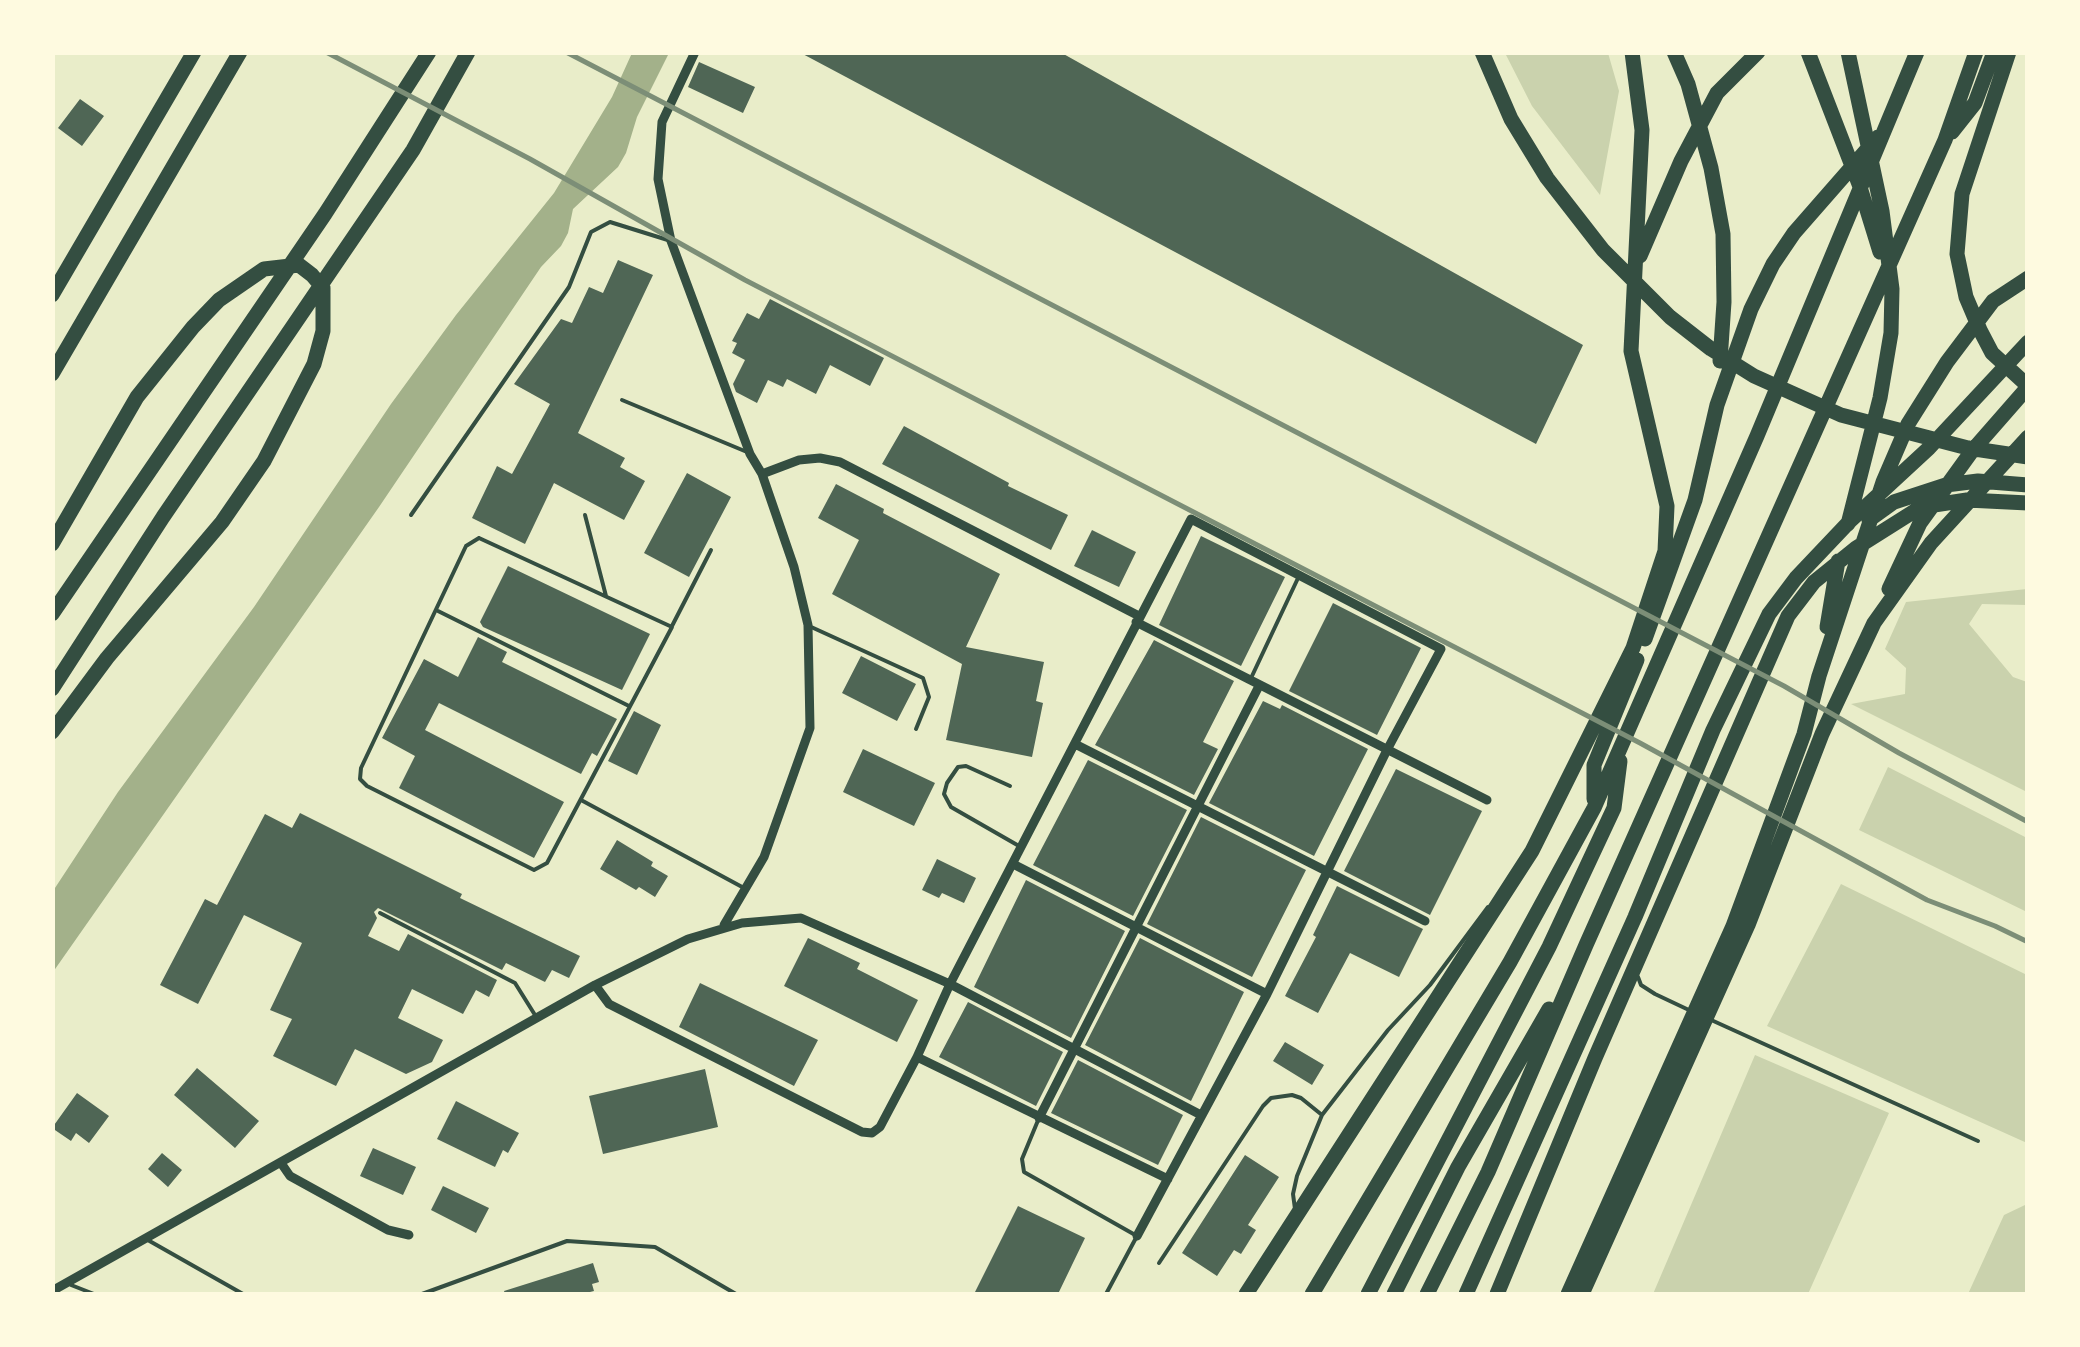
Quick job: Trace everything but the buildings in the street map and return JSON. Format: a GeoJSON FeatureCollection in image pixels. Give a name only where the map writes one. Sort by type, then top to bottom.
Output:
{"type":"FeatureCollection","features":[{"type":"Feature","properties":{"kind":"highway"},"geometry":{"type":"LineString","coordinates":[[52,295],[194,52]]}},
{"type":"Feature","properties":{"kind":"highway"},"geometry":{"type":"LineString","coordinates":[[52,374],[240,52]]}},
{"type":"Feature","properties":{"kind":"highway"},"geometry":{"type":"LineString","coordinates":[[52,614],[136,495],[429,52]]}},
{"type":"Feature","properties":{"kind":"highway"},"geometry":{"type":"LineString","coordinates":[[52,689],[163,517],[413,150],[468,52]]}},
{"type":"Feature","properties":{"kind":"highway"},"geometry":{"type":"LineString","coordinates":[[1482,52],[1511,120],[1546,178],[1603,250],[1670,316],[1711,349],[1754,376],[1841,415],[1968,448],[2028,457]]}},
{"type":"Feature","properties":{"kind":"highway"},"geometry":{"type":"LineString","coordinates":[[1246,1294],[1517,877],[1633,648],[1665,551],[1667,506],[1630,350],[1642,130],[1632,52]]}},
{"type":"Feature","properties":{"kind":"highway"},"geometry":{"type":"LineString","coordinates":[[1674,52],[1688,84],[1711,168],[1723,234],[1724,302],[1717,405]]}},
{"type":"Feature","properties":{"kind":"highway"},"geometry":{"type":"LineString","coordinates":[[1632,278],[1657,212],[1717,92],[1758,52]]}},
{"type":"Feature","properties":{"kind":"highway"},"geometry":{"type":"LineString","coordinates":[[1808,52],[1859,184],[1892,289]]}},
{"type":"Feature","properties":{"kind":"highway"},"geometry":{"type":"LineString","coordinates":[[1568,1294],[1733,926],[1804,734],[1818,676],[1838,562],[1880,398],[1892,334],[1892,289],[1882,212],[1848,52]]}},
{"type":"Feature","properties":{"kind":"highway"},"geometry":{"type":"LineString","coordinates":[[1312,1294],[1510,962],[1594,808],[1917,52]]}},
{"type":"Feature","properties":{"kind":"highway"},"geometry":{"type":"LineString","coordinates":[[1427,1294],[1488,1172],[1945,140],[1976,52]]}},
{"type":"Feature","properties":{"kind":"highway"},"geometry":{"type":"LineString","coordinates":[[1945,140],[1975,103],[1994,52]]}},
{"type":"Feature","properties":{"kind":"highway"},"geometry":{"type":"LineString","coordinates":[[1582,1294],[1748,925],[1822,734],[1920,524],[1972,451],[2028,387],[1992,353],[1966,297],[1956,254],[1962,194],[2008,52]]}},
{"type":"Feature","properties":{"kind":"highway"},"geometry":{"type":"LineString","coordinates":[[1594,808],[1594,765],[1680,550],[1696,500],[1717,405],[1751,309],[1773,264],[1794,233],[1822,206],[1889,124]]}},
{"type":"Feature","properties":{"kind":"highway"},"geometry":{"type":"LineString","coordinates":[[52,544],[137,397],[192,327],[219,300],[264,269],[299,265],[312,275],[322,288],[323,331],[314,364],[264,462],[222,522],[107,658],[52,732]]}},
{"type":"Feature","properties":{"kind":"highway"},"geometry":{"type":"LineString","coordinates":[[1818,676],[1884,482],[1908,424],[1994,301],[2028,278]]}},
{"type":"Feature","properties":{"kind":"highway"},"geometry":{"type":"LineString","coordinates":[[1466,1294],[1721,713],[1769,614],[1850,521],[1930,448],[2028,342]]}},
{"type":"Feature","properties":{"kind":"highway"},"geometry":{"type":"LineString","coordinates":[[1874,623],[1931,544],[2028,437]]}},
{"type":"Feature","properties":{"kind":"highway"},"geometry":{"type":"LineString","coordinates":[[1820,553],[1894,502],[1918,492],[1978,482],[2028,485]]}},
{"type":"Feature","properties":{"kind":"highway"},"geometry":{"type":"LineString","coordinates":[[1497,1294],[1788,616],[1814,582],[1856,548],[1921,506],[1967,500],[2028,503]]}},
{"type":"Feature","properties":{"kind":"highway"},"geometry":{"type":"LineString","coordinates":[[1368,1294],[1549,947],[1614,808],[1623,742]]}},
{"type":"Feature","properties":{"kind":"highway"},"geometry":{"type":"LineString","coordinates":[[1394,1294],[1458,1167],[1586,945]]}},
{"type":"Feature","properties":{"kind":"highway"},"geometry":{"type":"LineString","coordinates":[[1257,1294],[1276,1248]]}},
{"type":"Feature","properties":{"kind":"street"},"geometry":{"type":"LineString","coordinates":[[695,52],[662,122],[658,179],[670,241],[750,454],[762,474],[794,568],[808,625],[810,728],[764,857],[724,925]]}},
{"type":"Feature","properties":{"kind":"street"},"geometry":{"type":"LineString","coordinates":[[762,474],[798,460],[820,458],[840,462],[1254,683],[1487,800]]}},
{"type":"Feature","properties":{"kind":"street"},"geometry":{"type":"LineString","coordinates":[[595,985],[609,1004],[862,1132],[872,1133],[880,1127],[1191,520],[1441,650],[1386,750],[1267,994],[1136,1236]]}},
{"type":"Feature","properties":{"kind":"street"},"geometry":{"type":"LineString","coordinates":[[1039,1118],[1200,807],[1254,683]]}},
{"type":"Feature","properties":{"kind":"street"},"geometry":{"type":"LineString","coordinates":[[1075,744],[1425,921]]}},
{"type":"Feature","properties":{"kind":"street"},"geometry":{"type":"LineString","coordinates":[[1015,866],[1267,994]]}},
{"type":"Feature","properties":{"kind":"street"},"geometry":{"type":"LineString","coordinates":[[52,1291],[536,1017],[688,939],[724,925],[801,918],[950,984],[1201,1116]]}},
{"type":"Feature","properties":{"kind":"street"},"geometry":{"type":"LineString","coordinates":[[917,1057],[1168,1178]]}},
{"type":"Feature","properties":{"kind":"street"},"geometry":{"type":"LineString","coordinates":[[281,1163],[290,1176],[388,1230],[409,1235]]}},
{"type":"Feature","properties":{"kind":"lane"},"geometry":{"type":"LineString","coordinates":[[412,515],[569,287],[591,232],[610,222],[670,241]]}},
{"type":"Feature","properties":{"kind":"lane"},"geometry":{"type":"LineString","coordinates":[[622,400],[750,454]]}},
{"type":"Feature","properties":{"kind":"lane"},"geometry":{"type":"LineString","coordinates":[[586,515],[606,596]]}},
{"type":"Feature","properties":{"kind":"lane"},"geometry":{"type":"LineString","coordinates":[[672,627],[479,538],[466,546],[361,768],[360,778],[367,786],[534,870],[547,863],[672,627],[711,550]]}},
{"type":"Feature","properties":{"kind":"lane"},"geometry":{"type":"LineString","coordinates":[[1254,683],[1299,576]]}},
{"type":"Feature","properties":{"kind":"lane"},"geometry":{"type":"LineString","coordinates":[[438,611],[628,706]]}},
{"type":"Feature","properties":{"kind":"lane"},"geometry":{"type":"LineString","coordinates":[[808,625],[923,678],[929,697],[916,729]]}},
{"type":"Feature","properties":{"kind":"lane"},"geometry":{"type":"LineString","coordinates":[[1010,786],[966,766],[958,767],[944,794],[951,806],[1023,849]]}},
{"type":"Feature","properties":{"kind":"lane"},"geometry":{"type":"LineString","coordinates":[[581,800],[744,888]]}},
{"type":"Feature","properties":{"kind":"lane"},"geometry":{"type":"LineString","coordinates":[[1296,1218],[1296,1176],[1322,1115],[1388,1030],[1430,985],[1480,915],[1517,877]]}},
{"type":"Feature","properties":{"kind":"lane"},"geometry":{"type":"LineString","coordinates":[[380,912],[515,984],[536,1017]]}},
{"type":"Feature","properties":{"kind":"lane"},"geometry":{"type":"LineString","coordinates":[[1634,968],[1642,985],[1654,994],[1978,1141]]}},
{"type":"Feature","properties":{"kind":"lane"},"geometry":{"type":"LineString","coordinates":[[1160,1264],[1271,1098],[1292,1095],[1322,1115]]}},
{"type":"Feature","properties":{"kind":"lane"},"geometry":{"type":"LineString","coordinates":[[1039,1118],[1022,1159],[1024,1172],[1136,1236],[1106,1294]]}},
{"type":"Feature","properties":{"kind":"lane"},"geometry":{"type":"LineString","coordinates":[[146,1239],[243,1294]]}},
{"type":"Feature","properties":{"kind":"lane"},"geometry":{"type":"LineString","coordinates":[[422,1294],[567,1241],[655,1247],[736,1294]]}},
{"type":"Feature","properties":{"kind":"lane"},"geometry":{"type":"LineString","coordinates":[[67,1283],[94,1294]]}},
{"type":"Feature","properties":{"kind":"shaded area"},"geometry":{"type":"Polygon","coordinates":[[[632,53],[669,53],[637,117],[618,167],[573,209],[561,246],[541,267],[379,507],[53,972],[53,891],[118,792],[254,607],[391,404],[554,193],[612,97],[632,53]]]}},
{"type":"Feature","properties":{"kind":"shaded area"},"geometry":{"type":"Polygon","coordinates":[[[1505,53],[1608,53],[1619,91],[1600,195],[1532,106],[1505,53]]]}},
{"type":"Feature","properties":{"kind":"shaded area"},"geometry":{"type":"Polygon","coordinates":[[[2027,589],[2027,605],[1982,604],[1969,624],[2013,677],[2027,682],[2027,792],[1851,704],[1905,694],[1906,668],[1885,649],[1906,602],[2027,589]]]}},
{"type":"Feature","properties":{"kind":"shaded area"},"geometry":{"type":"Polygon","coordinates":[[[1888,767],[2027,838],[2027,912],[1859,830],[1888,767]]]}},
{"type":"Feature","properties":{"kind":"shaded area"},"geometry":{"type":"Polygon","coordinates":[[[1841,884],[2027,975],[2027,1143],[1767,1026],[1841,884]]]}},
{"type":"Feature","properties":{"kind":"shaded area"},"geometry":{"type":"Polygon","coordinates":[[[1755,1055],[1889,1113],[1808,1294],[1653,1294],[1755,1055]]]}},
{"type":"Feature","properties":{"kind":"shaded area"},"geometry":{"type":"Polygon","coordinates":[[[2025,1205],[2027,1294],[1968,1294],[2004,1215],[2025,1205]]]}},
{"type":"Feature","properties":{"kind":"railway"},"geometry":{"type":"LineString","coordinates":[[326,52],[530,159],[745,280],[1640,743],[1927,900],[2028,942]]}},
{"type":"Feature","properties":{"kind":"railway"},"geometry":{"type":"LineString","coordinates":[[566,52],[1784,686],[2028,822]]}}]}
